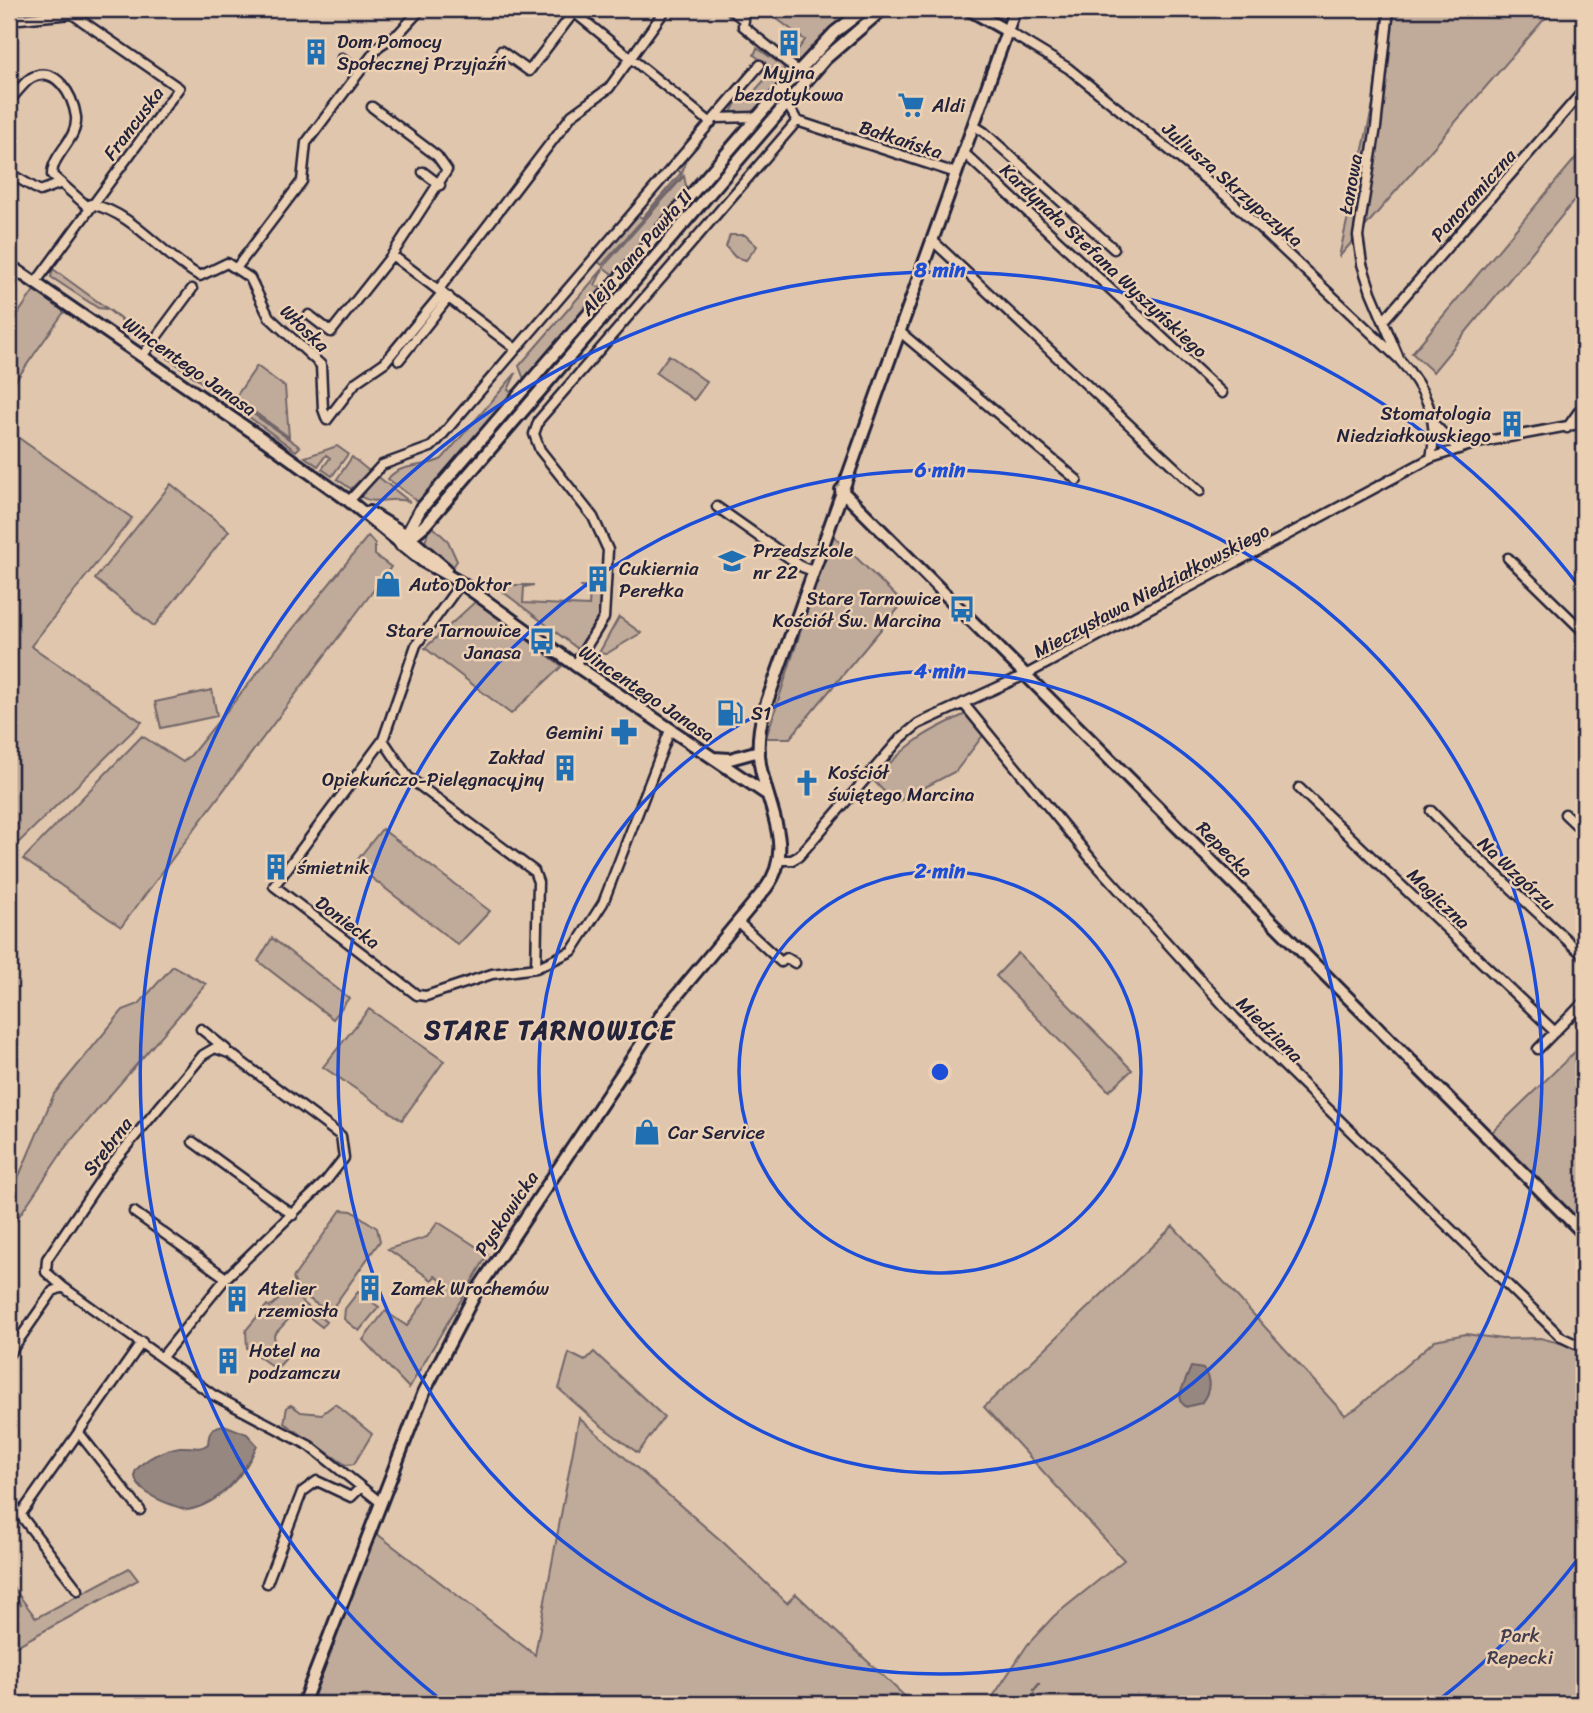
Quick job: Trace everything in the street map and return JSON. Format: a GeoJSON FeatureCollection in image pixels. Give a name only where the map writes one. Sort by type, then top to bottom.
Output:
{"type":"FeatureCollection","features":[{"type":"Feature","properties":{"kind":"street"},"geometry":{"type":"LineString","coordinates":[[9,101],[29,79],[52,75],[65,90],[76,119],[72,136],[52,167],[52,175],[59,184],[89,206],[112,212],[200,276],[227,263],[237,267],[300,184],[305,173],[306,143],[379,46],[399,33],[421,9]]}},
{"type":"Feature","properties":{"kind":"street","name":"Włoska"},"geometry":{"type":"LineString","coordinates":[[399,360],[514,191],[572,115],[609,88],[666,9]]}},
{"type":"Feature","properties":{"kind":"street"},"geometry":{"type":"LineString","coordinates":[[730,9],[744,20],[743,26],[798,71]]}},
{"type":"Feature","properties":{"kind":"street","name":"Aleja Jana Pawła II"},"geometry":{"type":"LineString","coordinates":[[406,540],[416,514],[758,117],[835,32],[865,9]]}},
{"type":"Feature","properties":{"kind":"street","name":"Aleja Jana Pawła II"},"geometry":{"type":"LineString","coordinates":[[406,540],[425,525],[825,59],[883,9]]}},
{"type":"Feature","properties":{"kind":"street","name":"Juliusza Skrzypczyka"},"geometry":{"type":"LineString","coordinates":[[968,9],[1068,68],[1226,197],[1399,359],[1410,371],[1436,426],[1457,448]]}},
{"type":"Feature","properties":{"kind":"street"},"geometry":{"type":"LineString","coordinates":[[780,860],[779,840],[758,751],[764,710],[1015,9]]}},
{"type":"Feature","properties":{"kind":"street","name":"Łanowa"},"geometry":{"type":"LineString","coordinates":[[1389,9],[1376,127],[1358,236],[1362,264],[1399,359]]}},
{"type":"Feature","properties":{"kind":"street"},"geometry":{"type":"LineString","coordinates":[[501,51],[529,72],[572,10],[713,120],[758,117]]}},
{"type":"Feature","properties":{"kind":"street","name":"Francuska"},"geometry":{"type":"LineString","coordinates":[[9,20],[74,12],[178,88],[89,206],[36,282]]}},
{"type":"Feature","properties":{"kind":"street"},"geometry":{"type":"LineString","coordinates":[[342,58],[359,71]]}},
{"type":"Feature","properties":{"kind":"street"},"geometry":{"type":"LineString","coordinates":[[349,501],[382,465],[435,444],[760,65]]}},
{"type":"Feature","properties":{"kind":"street","name":"Panoramiczna"},"geometry":{"type":"LineString","coordinates":[[1384,320],[1584,90]]}},
{"type":"Feature","properties":{"kind":"street"},"geometry":{"type":"LineString","coordinates":[[575,665],[604,618],[608,550],[593,517],[540,450],[534,434],[539,420],[797,121],[787,103]]}},
{"type":"Feature","properties":{"kind":"street"},"geometry":{"type":"LineString","coordinates":[[372,107],[445,163],[447,170],[440,185],[423,172]]}},
{"type":"Feature","properties":{"kind":"street","name":"Bałkańska"},"geometry":{"type":"LineString","coordinates":[[797,121],[956,173]]}},
{"type":"Feature","properties":{"kind":"street","name":"Kardynała Stefana Wyszyńskiego"},"geometry":{"type":"LineString","coordinates":[[973,125],[985,132],[1114,249]]}},
{"type":"Feature","properties":{"kind":"street","name":"Kardynała Stefana Wyszyńskiego"},"geometry":{"type":"LineString","coordinates":[[963,152],[1222,393]]}},
{"type":"Feature","properties":{"kind":"street"},"geometry":{"type":"LineString","coordinates":[[9,173],[40,191],[59,184]]}},
{"type":"Feature","properties":{"kind":"street","name":"Włoska"},"geometry":{"type":"LineString","coordinates":[[309,315],[331,332],[392,255],[440,185]]}},
{"type":"Feature","properties":{"kind":"street"},"geometry":{"type":"LineString","coordinates":[[932,240],[1200,491]]}},
{"type":"Feature","properties":{"kind":"street"},"geometry":{"type":"LineString","coordinates":[[392,255],[516,349]]}},
{"type":"Feature","properties":{"kind":"street","name":"Wincentego Janasa"},"geometry":{"type":"LineString","coordinates":[[9,265],[143,355],[349,501],[425,550],[461,583]]}},
{"type":"Feature","properties":{"kind":"street","name":"Włoska"},"geometry":{"type":"LineString","coordinates":[[237,267],[250,278],[269,317],[316,357],[321,365],[323,410],[327,420],[356,382],[385,362],[444,293]]}},
{"type":"Feature","properties":{"kind":"street"},"geometry":{"type":"LineString","coordinates":[[143,355],[192,289]]}},
{"type":"Feature","properties":{"kind":"street"},"geometry":{"type":"LineString","coordinates":[[899,331],[1077,480]]}},
{"type":"Feature","properties":{"kind":"street"},"geometry":{"type":"LineString","coordinates":[[1567,428],[1584,404]]}},
{"type":"Feature","properties":{"kind":"street","name":"Mieczysława Niedziałkowskiego"},"geometry":{"type":"LineString","coordinates":[[780,860],[792,860],[799,856],[900,738],[918,724],[1027,674],[1431,457],[1457,448],[1584,423]]}},
{"type":"Feature","properties":{"kind":"street"},"geometry":{"type":"LineString","coordinates":[[1431,457],[1436,426]]}},
{"type":"Feature","properties":{"kind":"street","name":"Repecka"},"geometry":{"type":"LineString","coordinates":[[841,490],[1584,1234]]}},
{"type":"Feature","properties":{"kind":"street","name":"Wincentego Janasa"},"geometry":{"type":"LineString","coordinates":[[349,501],[382,519],[461,583],[575,665],[768,795]]}},
{"type":"Feature","properties":{"kind":"street"},"geometry":{"type":"LineString","coordinates":[[717,507],[802,567],[813,571]]}},
{"type":"Feature","properties":{"kind":"street"},"geometry":{"type":"LineString","coordinates":[[382,519],[399,521],[416,514]]}},
{"type":"Feature","properties":{"kind":"street"},"geometry":{"type":"LineString","coordinates":[[425,525],[421,538],[425,550]]}},
{"type":"Feature","properties":{"kind":"street"},"geometry":{"type":"LineString","coordinates":[[1508,558],[1584,632]]}},
{"type":"Feature","properties":{"kind":"street","name":"Doniecka"},"geometry":{"type":"LineString","coordinates":[[461,583],[416,645],[383,740],[274,886],[417,995],[426,996],[492,974],[536,968],[572,951],[603,902],[670,730]]}},
{"type":"Feature","properties":{"kind":"street","name":"Miedziana"},"geometry":{"type":"LineString","coordinates":[[963,704],[1083,849],[1235,1018],[1561,1337],[1584,1348]]}},
{"type":"Feature","properties":{"kind":"street"},"geometry":{"type":"LineString","coordinates":[[383,740],[408,777],[534,871],[538,882],[536,968]]}},
{"type":"Feature","properties":{"kind":"street","name":"Wincentego Janasa"},"geometry":{"type":"LineString","coordinates":[[711,757],[730,759],[758,751]]}},
{"type":"Feature","properties":{"kind":"street"},"geometry":{"type":"LineString","coordinates":[[746,780],[757,779],[762,775]]}},
{"type":"Feature","properties":{"kind":"street","name":"Magiczna"},"geometry":{"type":"LineString","coordinates":[[1299,788],[1555,1032]]}},
{"type":"Feature","properties":{"kind":"street","name":"Na Wzgórzu"},"geometry":{"type":"LineString","coordinates":[[1432,811],[1455,836],[1584,956]]}},
{"type":"Feature","properties":{"kind":"street"},"geometry":{"type":"LineString","coordinates":[[1565,814],[1584,832]]}},
{"type":"Feature","properties":{"kind":"street","name":"Pyskowicka"},"geometry":{"type":"LineString","coordinates":[[303,1704],[424,1392],[489,1270],[663,1012],[771,882],[780,860]]}},
{"type":"Feature","properties":{"kind":"street"},"geometry":{"type":"LineString","coordinates":[[738,922],[781,962],[787,958],[795,963]]}},
{"type":"Feature","properties":{"kind":"street"},"geometry":{"type":"LineString","coordinates":[[1538,1049],[1584,1002]]}},
{"type":"Feature","properties":{"kind":"street"},"geometry":{"type":"LineString","coordinates":[[162,1357],[226,1278],[341,1165],[345,1152],[341,1136],[201,1029]]}},
{"type":"Feature","properties":{"kind":"street","name":"Srebrna"},"geometry":{"type":"LineString","coordinates":[[231,1054],[215,1048],[204,1055],[110,1166],[47,1259],[46,1272],[63,1287],[231,1406],[310,1446],[380,1502]]}},
{"type":"Feature","properties":{"kind":"street"},"geometry":{"type":"LineString","coordinates":[[193,1142],[293,1215]]}},
{"type":"Feature","properties":{"kind":"street"},"geometry":{"type":"LineString","coordinates":[[134,1212],[226,1278]]}},
{"type":"Feature","properties":{"kind":"street"},"geometry":{"type":"LineString","coordinates":[[9,1354],[53,1291],[63,1287]]}},
{"type":"Feature","properties":{"kind":"street"},"geometry":{"type":"LineString","coordinates":[[21,1514],[142,1342]]}},
{"type":"Feature","properties":{"kind":"street"},"geometry":{"type":"LineString","coordinates":[[79,1433],[139,1510]]}},
{"type":"Feature","properties":{"kind":"street"},"geometry":{"type":"LineString","coordinates":[[267,1583],[302,1492],[317,1481],[351,1497],[361,1487]]}},
{"type":"Feature","properties":{"kind":"street"},"geometry":{"type":"LineString","coordinates":[[9,1500],[78,1590]]}},
{"type":"Feature","properties":{"kind":"green space"},"geometry":{"type":"Polygon","coordinates":[[[764,9],[858,9],[801,61],[792,58],[805,40],[764,9]]]}},
{"type":"Feature","properties":{"kind":"green space"},"geometry":{"type":"Polygon","coordinates":[[[1383,9],[1553,9],[1339,257],[1373,104],[1383,9]]]}},
{"type":"Feature","properties":{"kind":"green space"},"geometry":{"type":"Polygon","coordinates":[[[757,48],[783,66],[786,77],[750,114],[730,114],[737,101],[746,101],[773,70],[754,55],[757,48]]]}},
{"type":"Feature","properties":{"kind":"green space"},"geometry":{"type":"Polygon","coordinates":[[[1584,148],[1584,189],[1433,372],[1412,353],[1584,148]]]}},
{"type":"Feature","properties":{"kind":"green space"},"geometry":{"type":"Polygon","coordinates":[[[686,160],[681,177],[602,265],[597,261],[637,215],[642,218],[681,173],[677,169],[686,160]]]}},
{"type":"Feature","properties":{"kind":"green space"},"geometry":{"type":"Polygon","coordinates":[[[684,176],[687,190],[615,276],[603,267],[684,176]]]}},
{"type":"Feature","properties":{"kind":"green space"},"geometry":{"type":"Polygon","coordinates":[[[730,235],[745,235],[757,246],[746,260],[735,257],[726,247],[730,235]]]}},
{"type":"Feature","properties":{"kind":"green space"},"geometry":{"type":"Polygon","coordinates":[[[53,269],[145,336],[148,341],[107,309],[98,308],[51,277],[53,269]]]}},
{"type":"Feature","properties":{"kind":"green space"},"geometry":{"type":"Polygon","coordinates":[[[603,269],[595,285],[598,287],[612,279],[525,382],[519,366],[603,269]]]}},
{"type":"Feature","properties":{"kind":"green space"},"geometry":{"type":"Polygon","coordinates":[[[35,289],[64,312],[9,390],[9,327],[35,289]]]}},
{"type":"Feature","properties":{"kind":"green space"},"geometry":{"type":"Polygon","coordinates":[[[170,355],[300,447],[296,451],[168,358],[170,355]]]}},
{"type":"Feature","properties":{"kind":"green space"},"geometry":{"type":"Polygon","coordinates":[[[669,355],[707,382],[694,400],[656,373],[669,355]]]}},
{"type":"Feature","properties":{"kind":"green space"},"geometry":{"type":"Polygon","coordinates":[[[257,366],[285,387],[289,437],[235,398],[257,366]]]}},
{"type":"Feature","properties":{"kind":"green space"},"geometry":{"type":"Polygon","coordinates":[[[516,373],[508,390],[511,392],[521,387],[420,503],[388,479],[399,470],[442,459],[516,373]]]}},
{"type":"Feature","properties":{"kind":"green space"},"geometry":{"type":"Polygon","coordinates":[[[9,431],[132,518],[31,646],[142,722],[13,848],[9,845],[9,431]]]}},
{"type":"Feature","properties":{"kind":"green space"},"geometry":{"type":"Polygon","coordinates":[[[337,446],[348,454],[332,476],[322,469],[330,458],[326,455],[318,466],[305,457],[337,446]]]}},
{"type":"Feature","properties":{"kind":"green space"},"geometry":{"type":"Polygon","coordinates":[[[352,457],[369,471],[351,489],[337,479],[352,457]]]}},
{"type":"Feature","properties":{"kind":"green space"},"geometry":{"type":"Polygon","coordinates":[[[376,475],[410,502],[373,501],[361,497],[363,490],[376,475]]]}},
{"type":"Feature","properties":{"kind":"green space"},"geometry":{"type":"Polygon","coordinates":[[[171,484],[229,531],[154,626],[95,579],[171,484]]]}},
{"type":"Feature","properties":{"kind":"green space"},"geometry":{"type":"Polygon","coordinates":[[[430,524],[448,541],[457,561],[452,568],[425,543],[430,524]]]}},
{"type":"Feature","properties":{"kind":"green space"},"geometry":{"type":"Polygon","coordinates":[[[832,534],[903,603],[790,738],[766,738],[832,534]]]}},
{"type":"Feature","properties":{"kind":"green space"},"geometry":{"type":"Polygon","coordinates":[[[368,536],[375,544],[375,555],[391,567],[121,927],[23,859],[142,736],[183,762],[191,755],[368,536]]]}},
{"type":"Feature","properties":{"kind":"green space"},"geometry":{"type":"Polygon","coordinates":[[[494,585],[534,585],[524,587],[523,603],[589,606],[590,590],[580,587],[601,588],[598,617],[578,649],[494,585]]]}},
{"type":"Feature","properties":{"kind":"green space"},"geometry":{"type":"Polygon","coordinates":[[[476,601],[562,666],[511,714],[425,648],[476,601]]]}},
{"type":"Feature","properties":{"kind":"green space"},"geometry":{"type":"Polygon","coordinates":[[[619,617],[641,633],[606,654],[599,653],[619,617]]]}},
{"type":"Feature","properties":{"kind":"green space"},"geometry":{"type":"Polygon","coordinates":[[[212,690],[217,716],[161,728],[155,702],[212,690]]]}},
{"type":"Feature","properties":{"kind":"green space"},"geometry":{"type":"Polygon","coordinates":[[[966,714],[984,734],[956,771],[895,803],[873,780],[916,741],[966,714]]]}},
{"type":"Feature","properties":{"kind":"green space"},"geometry":{"type":"Polygon","coordinates":[[[382,829],[490,911],[458,945],[354,864],[382,829]]]}},
{"type":"Feature","properties":{"kind":"green space"},"geometry":{"type":"Polygon","coordinates":[[[272,938],[349,998],[333,1019],[258,961],[272,938]]]}},
{"type":"Feature","properties":{"kind":"green space"},"geometry":{"type":"Polygon","coordinates":[[[1018,953],[1132,1070],[1109,1091],[996,976],[1018,953]]]}},
{"type":"Feature","properties":{"kind":"green space"},"geometry":{"type":"Polygon","coordinates":[[[173,966],[206,984],[67,1145],[9,1231],[9,1191],[16,1183],[54,1094],[123,1010],[139,1004],[173,966]]]}},
{"type":"Feature","properties":{"kind":"green space"},"geometry":{"type":"Polygon","coordinates":[[[369,1009],[444,1061],[402,1120],[323,1067],[369,1009]]]}},
{"type":"Feature","properties":{"kind":"green space"},"geometry":{"type":"Polygon","coordinates":[[[1584,1043],[1584,1229],[1490,1134],[1584,1043]]]}},
{"type":"Feature","properties":{"kind":"green space"},"geometry":{"type":"Polygon","coordinates":[[[341,1210],[352,1211],[377,1228],[380,1241],[331,1310],[308,1298],[293,1278],[341,1210]]]}},
{"type":"Feature","properties":{"kind":"green space"},"geometry":{"type":"Polygon","coordinates":[[[438,1222],[488,1254],[409,1388],[363,1340],[385,1311],[407,1326],[434,1287],[442,1281],[435,1276],[432,1280],[388,1249],[427,1237],[438,1222]]]}},
{"type":"Feature","properties":{"kind":"green space","name":"Park Repecki"},"geometry":{"type":"Polygon","coordinates":[[[1173,1226],[1345,1415],[1357,1408],[1435,1340],[1466,1334],[1502,1339],[1540,1338],[1584,1349],[1584,1704],[988,1704],[1028,1644],[1054,1616],[1124,1560],[984,1407],[1173,1226]]]}},
{"type":"Feature","properties":{"kind":"green space"},"geometry":{"type":"Polygon","coordinates":[[[358,1292],[379,1307],[359,1331],[344,1319],[345,1309],[358,1292]]]}},
{"type":"Feature","properties":{"kind":"green space"},"geometry":{"type":"Polygon","coordinates":[[[286,1293],[293,1294],[326,1322],[322,1327],[303,1312],[296,1311],[274,1335],[275,1343],[289,1355],[279,1366],[273,1367],[247,1348],[246,1330],[267,1305],[270,1307],[286,1293]]]}},
{"type":"Feature","properties":{"kind":"green space"},"geometry":{"type":"Polygon","coordinates":[[[594,1352],[664,1417],[638,1453],[600,1425],[559,1389],[569,1353],[585,1361],[594,1352]]]}},
{"type":"Feature","properties":{"kind":"green space"},"geometry":{"type":"Polygon","coordinates":[[[335,1404],[372,1434],[354,1464],[346,1465],[284,1423],[287,1407],[291,1405],[301,1412],[322,1414],[335,1404]]]}},
{"type":"Feature","properties":{"kind":"green space"},"geometry":{"type":"Polygon","coordinates":[[[579,1418],[724,1543],[787,1603],[796,1594],[913,1704],[311,1704],[376,1533],[535,1655],[579,1418]]]}},
{"type":"Feature","properties":{"kind":"green space"},"geometry":{"type":"Polygon","coordinates":[[[129,1568],[138,1580],[9,1650],[9,1632],[17,1627],[9,1613],[9,1582],[36,1618],[129,1568]]]}},
{"type":"Feature","properties":{"kind":"shaded area"},"geometry":{"type":"Polygon","coordinates":[[[1191,1367],[1203,1369],[1209,1386],[1201,1403],[1186,1407],[1180,1401],[1181,1391],[1191,1367]]]}},
{"type":"Feature","properties":{"kind":"shaded area"},"geometry":{"type":"Polygon","coordinates":[[[224,1425],[247,1434],[257,1445],[246,1467],[220,1495],[199,1507],[187,1510],[154,1497],[140,1486],[135,1472],[149,1459],[174,1448],[205,1446],[212,1430],[224,1425]]]}},
{"type":"Feature","properties":{"kind":"waterway"},"geometry":{"type":"LineString","coordinates":[[9,1589],[21,1605]]}},
{"type":"Feature","properties":{"kind":"waterway"},"geometry":{"type":"LineString","coordinates":[[1034,1690],[1039,1684]]}},
{"type":"Feature","properties":{"kind":"waterway"},"geometry":{"type":"LineString","coordinates":[[1009,1704],[1025,1701],[1034,1694]]}},
{"type":"Feature","properties":{"kind":"place","name":"Myjna bezdotykowa"},"geometry":{"type":"Point","coordinates":[789,43]}},
{"type":"Feature","properties":{"kind":"place","name":"Dom Pomocy Społecznej Przyjaźń"},"geometry":{"type":"Point","coordinates":[316,52]}},
{"type":"Feature","properties":{"kind":"place","name":"Aldi"},"geometry":{"type":"Point","coordinates":[911,105]}},
{"type":"Feature","properties":{"kind":"place","name":"Stomatologia Niedziałkowskiego"},"geometry":{"type":"Point","coordinates":[1512,424]}},
{"type":"Feature","properties":{"kind":"place","name":"Przedszkole nr 22"},"geometry":{"type":"Point","coordinates":[732,561]}},
{"type":"Feature","properties":{"kind":"place","name":"Cukiernia Perełka"},"geometry":{"type":"Point","coordinates":[598,579]}},
{"type":"Feature","properties":{"kind":"place","name":"Auto Doktor"},"geometry":{"type":"Point","coordinates":[388,584]}},
{"type":"Feature","properties":{"kind":"place","name":"Stare Tarnowice Kościół Św. Marcina"},"geometry":{"type":"Point","coordinates":[962,609]}},
{"type":"Feature","properties":{"kind":"place","name":"Stare Tarnowice Janasa"},"geometry":{"type":"Point","coordinates":[542,641]}},
{"type":"Feature","properties":{"kind":"place","name":"S1"},"geometry":{"type":"Point","coordinates":[730,713]}},
{"type":"Feature","properties":{"kind":"place","name":"Gemini"},"geometry":{"type":"Point","coordinates":[624,732]}},
{"type":"Feature","properties":{"kind":"place","name":"Zakład Opiekuńczo-Pielęgnacyjny"},"geometry":{"type":"Point","coordinates":[565,768]}},
{"type":"Feature","properties":{"kind":"place","name":"Kościół świętego Marcina"},"geometry":{"type":"Point","coordinates":[807,783]}},
{"type":"Feature","properties":{"kind":"place","name":"śmietnik"},"geometry":{"type":"Point","coordinates":[276,867]}},
{"type":"Feature","properties":{"kind":"place","name":"Car Service"},"geometry":{"type":"Point","coordinates":[647,1132]}},
{"type":"Feature","properties":{"kind":"place","name":"Zamek Wrochemów"},"geometry":{"type":"Point","coordinates":[370,1288]}},
{"type":"Feature","properties":{"kind":"place","name":"Atelier rzemiosła"},"geometry":{"type":"Point","coordinates":[237,1299]}},
{"type":"Feature","properties":{"kind":"place","name":"Hotel na podzamczu"},"geometry":{"type":"Point","coordinates":[228,1361]}},
{"type":"Feature","properties":{"kind":"district","name":"STARE TARNOWICE"},"geometry":{"type":"Point","coordinates":[550,1030]}}]}
